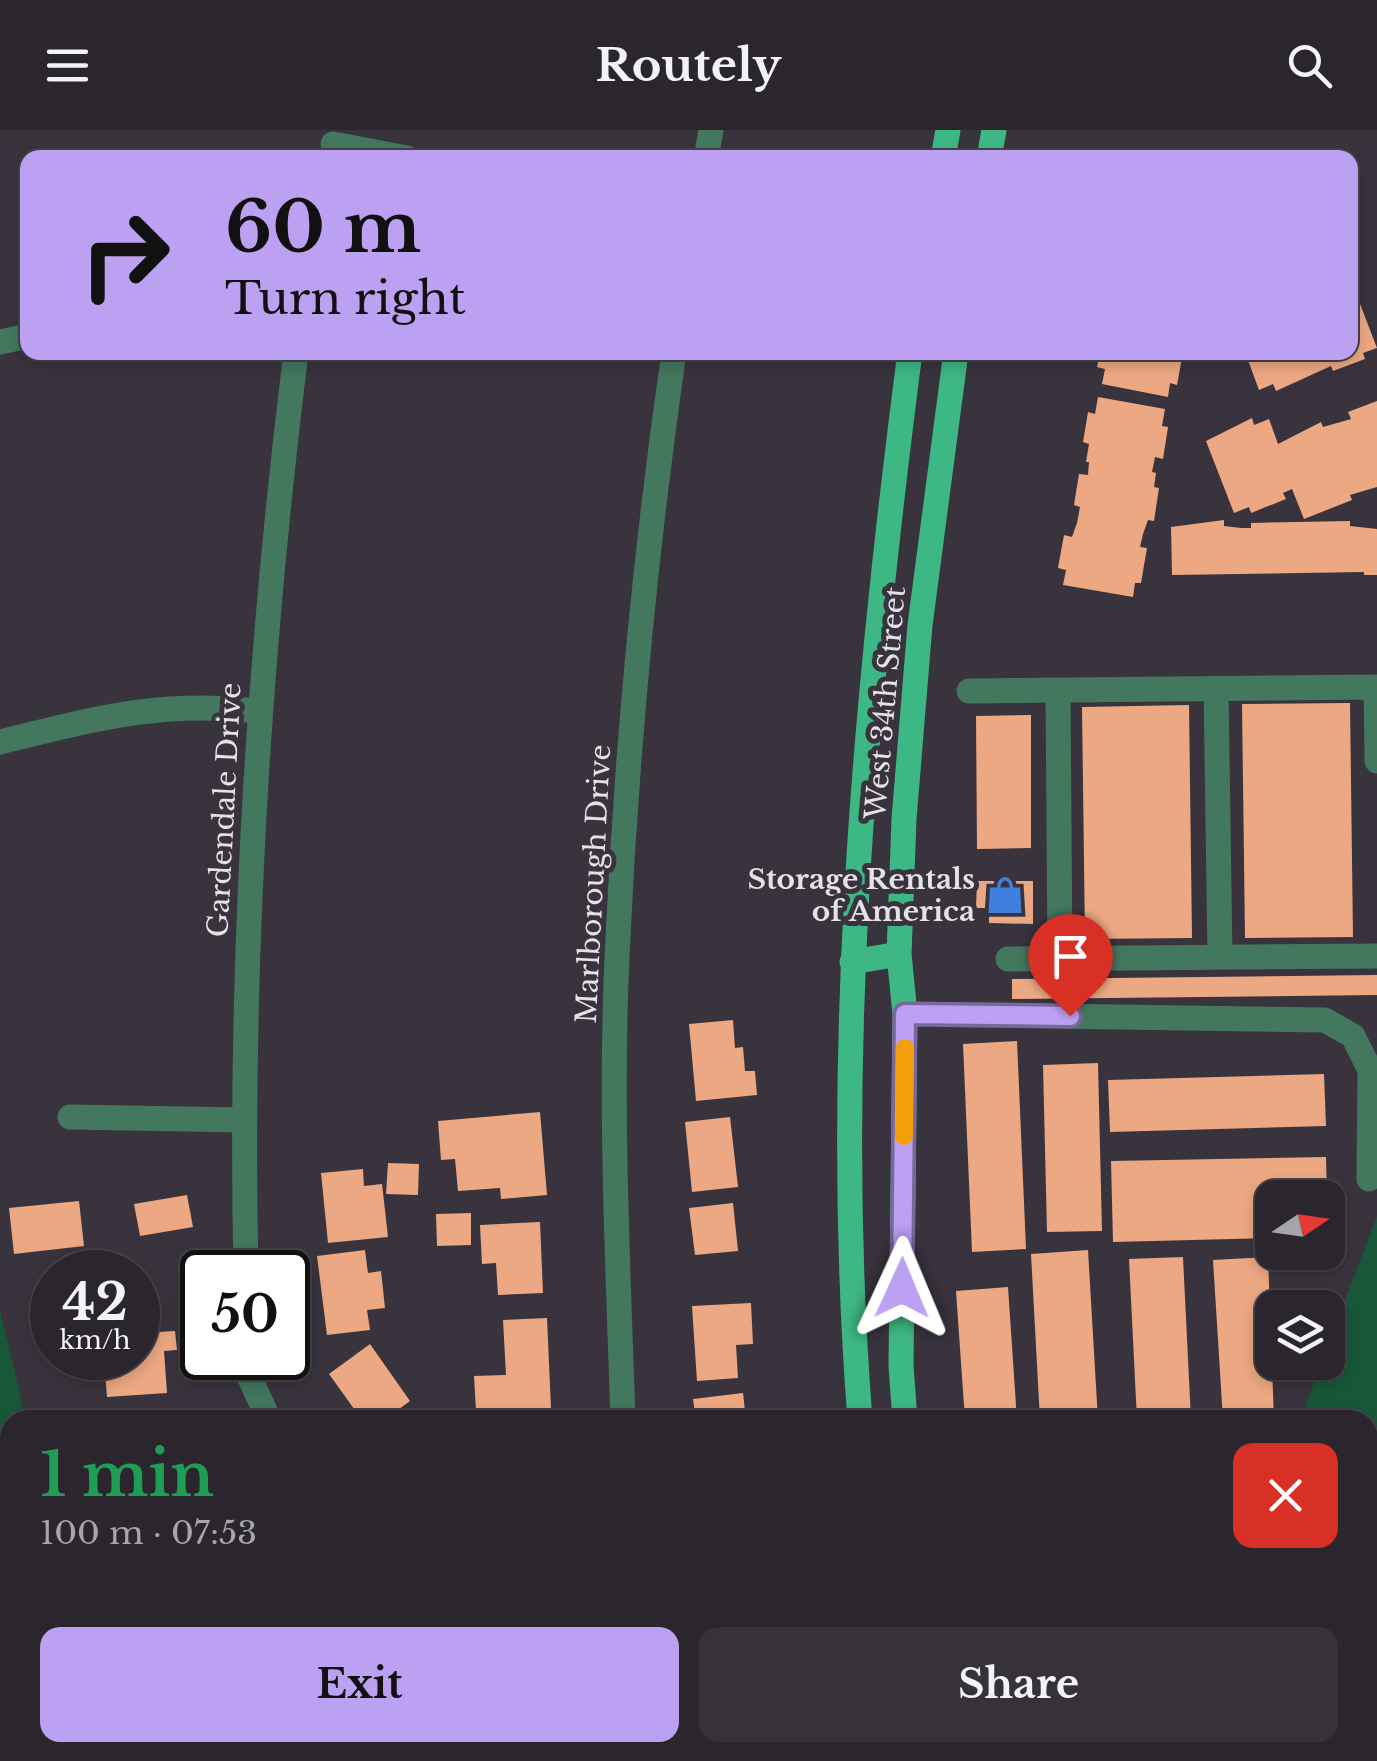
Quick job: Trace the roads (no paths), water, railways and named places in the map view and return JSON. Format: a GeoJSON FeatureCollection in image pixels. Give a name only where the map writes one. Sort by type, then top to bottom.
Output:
{"type":"FeatureCollection","features":[{"type":"Feature","properties":{"kind":"main road","name":"West 34th Street"},"geometry":{"type":"LineString","coordinates":[[859,1410],[852,962],[876,619],[909,360]]}},
{"type":"Feature","properties":{"kind":"main road","name":"West 34th Street"},"geometry":{"type":"LineString","coordinates":[[904,1410],[901,1366],[905,1014],[899,954],[904,819],[920,625],[955,360]]}},
{"type":"Feature","properties":{"kind":"main road"},"geometry":{"type":"LineString","coordinates":[[876,619],[920,625]]}},
{"type":"Feature","properties":{"kind":"main road"},"geometry":{"type":"LineString","coordinates":[[852,962],[899,954]]}},
{"type":"Feature","properties":{"kind":"main road"},"geometry":{"type":"LineString","coordinates":[[856,1369],[901,1366]]}},
{"type":"Feature","properties":{"kind":"street"},"geometry":{"type":"LineString","coordinates":[[333,144],[365,150]]}},
{"type":"Feature","properties":{"kind":"street","name":"Gardendale Drive"},"geometry":{"type":"LineString","coordinates":[[246,1250],[243,1120],[258,711],[295,360]]}},
{"type":"Feature","properties":{"kind":"street","name":"Marlborough Drive"},"geometry":{"type":"LineString","coordinates":[[623,1410],[616,1206],[616,961],[630,730],[653,500],[673,360]]}},
{"type":"Feature","properties":{"kind":"street"},"geometry":{"type":"LineString","coordinates":[[969,691],[1376,687],[1377,761]]}},
{"type":"Feature","properties":{"kind":"street"},"geometry":{"type":"LineString","coordinates":[[1216,689],[1220,958]]}},
{"type":"Feature","properties":{"kind":"street"},"geometry":{"type":"LineString","coordinates":[[1058,691],[1060,958]]}},
{"type":"Feature","properties":{"kind":"street"},"geometry":{"type":"LineString","coordinates":[[0,742],[135,709],[197,704],[258,711]]}},
{"type":"Feature","properties":{"kind":"street"},"geometry":{"type":"LineString","coordinates":[[1008,959],[1377,956]]}},
{"type":"Feature","properties":{"kind":"street"},"geometry":{"type":"LineString","coordinates":[[905,1014],[1325,1020],[1354,1036],[1370,1070],[1369,1179]]}},
{"type":"Feature","properties":{"kind":"street"},"geometry":{"type":"LineString","coordinates":[[70,1117],[243,1120]]}},
{"type":"Feature","properties":{"kind":"street"},"geometry":{"type":"LineString","coordinates":[[251,1380],[264,1410]]}},
{"type":"Feature","properties":{"kind":"place","name":"Storage Rentals of America"},"geometry":{"type":"Point","coordinates":[1005,895]}}]}
